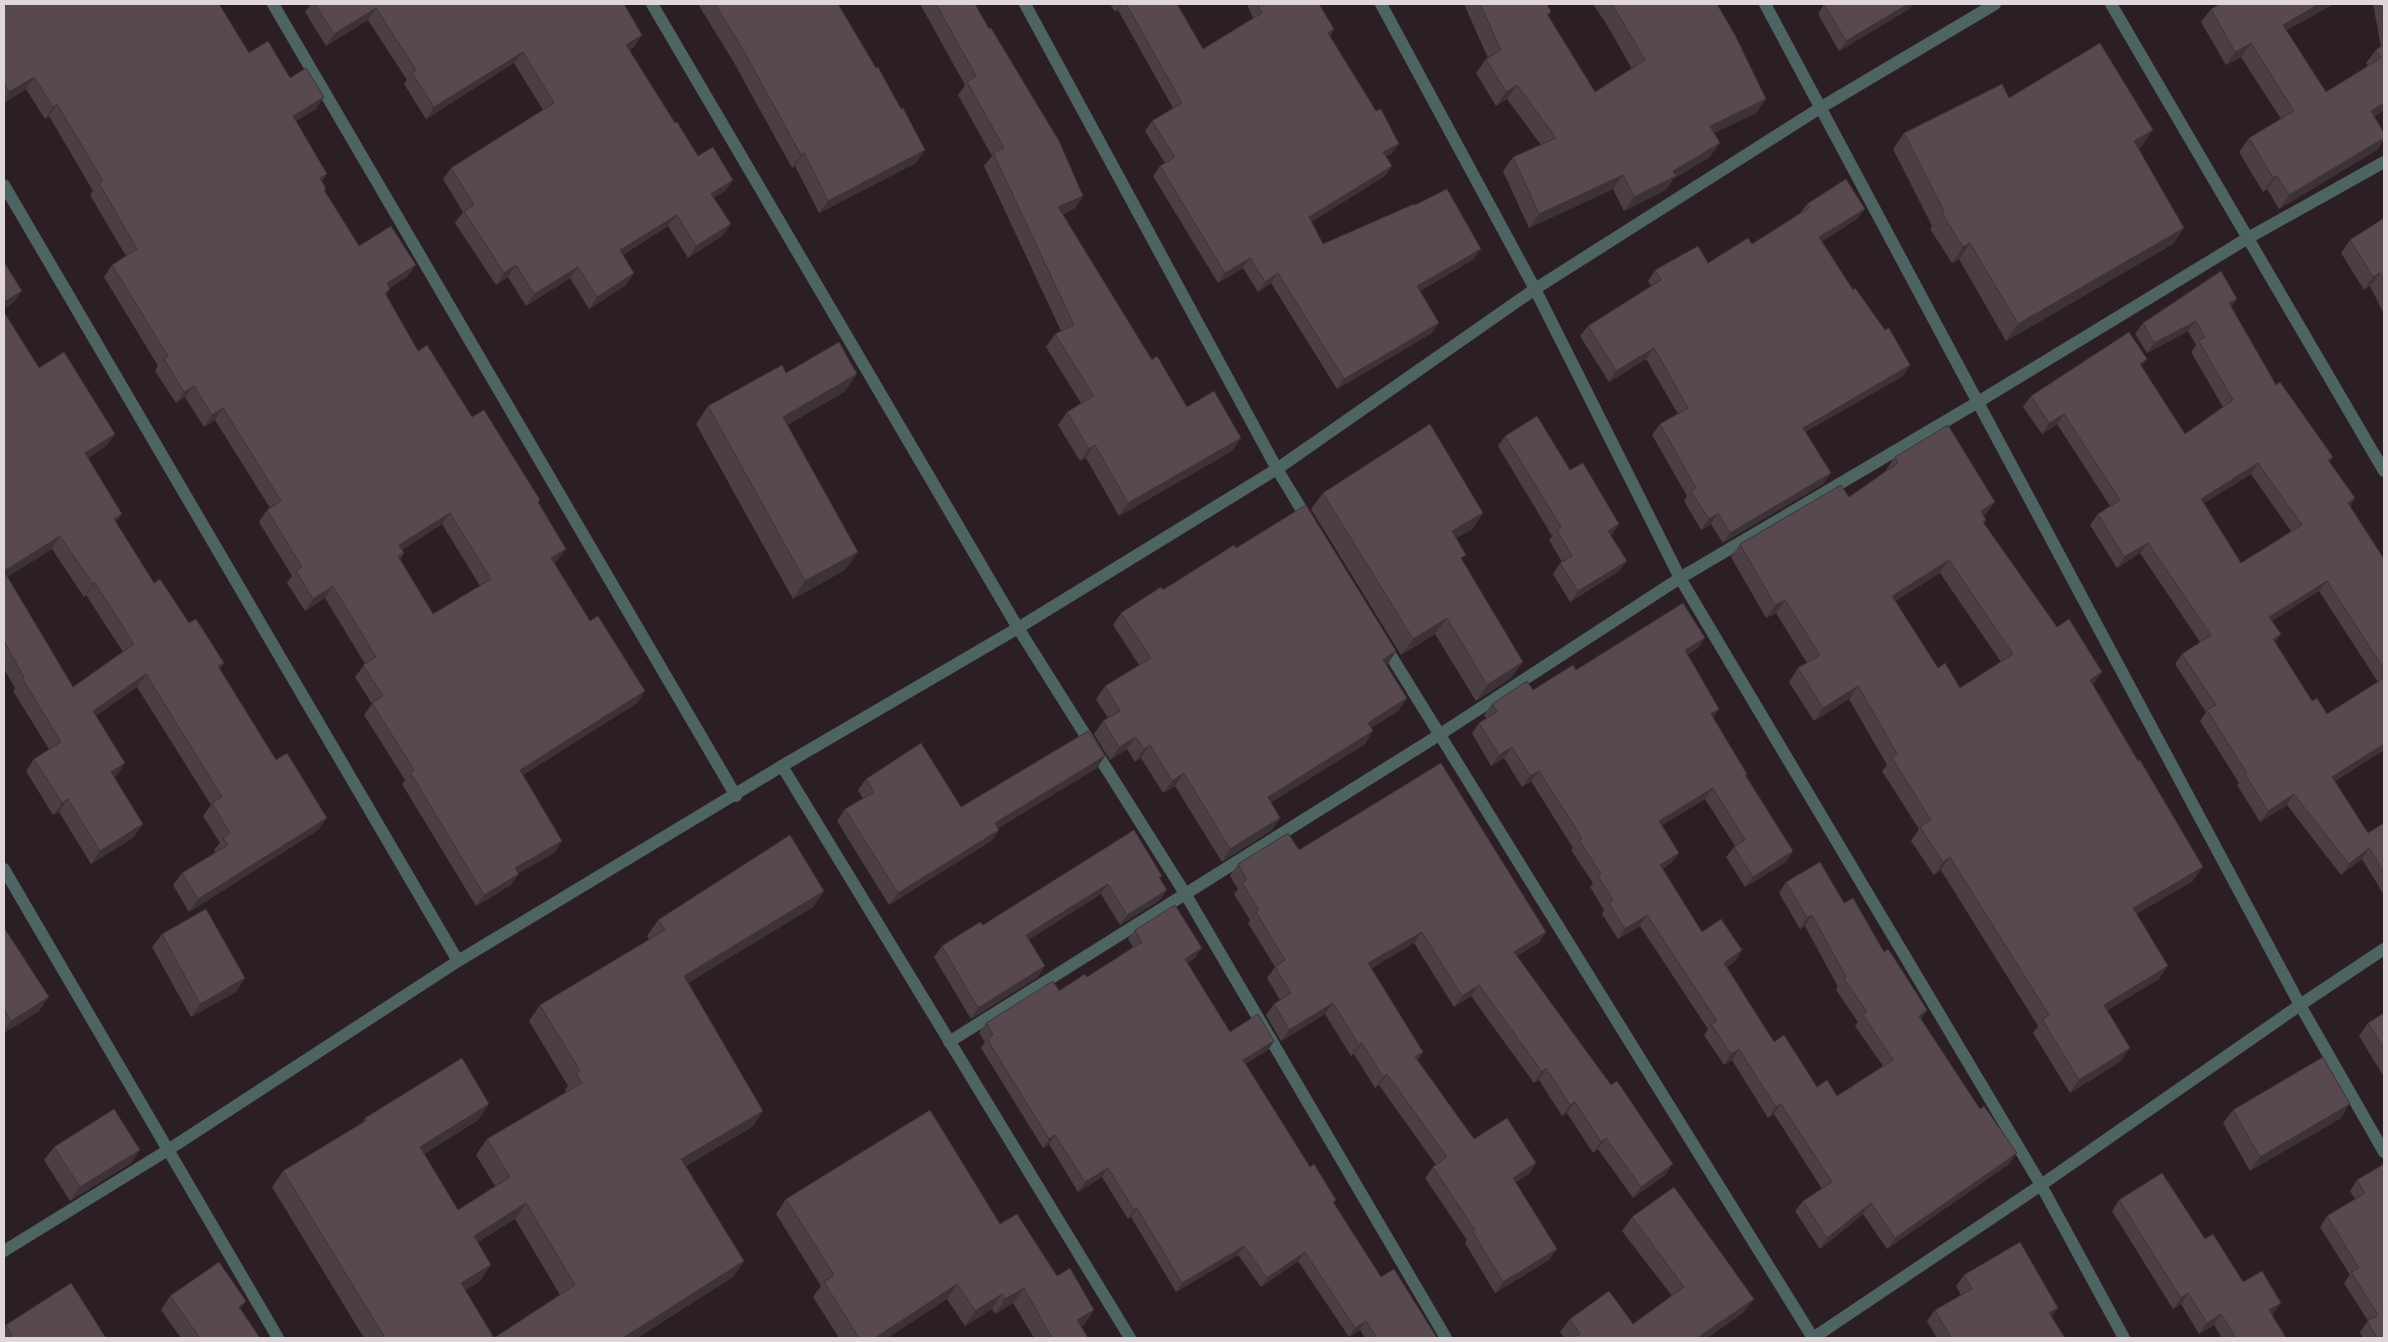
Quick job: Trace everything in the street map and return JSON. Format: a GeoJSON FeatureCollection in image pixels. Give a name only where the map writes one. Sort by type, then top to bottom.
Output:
{"type":"FeatureCollection","features":[{"type":"Feature","properties":{"kind":"street"},"geometry":{"type":"LineString","coordinates":[[273,4],[736,796]]}},
{"type":"Feature","properties":{"kind":"street"},"geometry":{"type":"LineString","coordinates":[[652,4],[1018,628],[1186,895],[1446,1338]]}},
{"type":"Feature","properties":{"kind":"street"},"geometry":{"type":"LineString","coordinates":[[1025,4],[1277,469],[1317,535]]}},
{"type":"Feature","properties":{"kind":"street"},"geometry":{"type":"LineString","coordinates":[[1381,4],[1534,289],[1680,578],[2041,1185],[2124,1338]]}},
{"type":"Feature","properties":{"kind":"street"},"geometry":{"type":"LineString","coordinates":[[1765,4],[2300,1005],[2384,1152]]}},
{"type":"Feature","properties":{"kind":"street"},"geometry":{"type":"LineString","coordinates":[[4,1251],[168,1150],[458,961],[736,796],[782,766],[1018,628],[1277,469],[1534,289],[1820,108],[1995,4]]}},
{"type":"Feature","properties":{"kind":"street"},"geometry":{"type":"LineString","coordinates":[[2111,4],[2384,471]]}},
{"type":"Feature","properties":{"kind":"street"},"geometry":{"type":"LineString","coordinates":[[949,1042],[1186,895],[1680,578],[1978,402],[2248,238],[2384,162]]}},
{"type":"Feature","properties":{"kind":"street"},"geometry":{"type":"LineString","coordinates":[[4,185],[458,961]]}},
{"type":"Feature","properties":{"kind":"street"},"geometry":{"type":"LineString","coordinates":[[1378,635],[1813,1338],[2041,1185],[2384,949]]}},
{"type":"Feature","properties":{"kind":"street"},"geometry":{"type":"LineString","coordinates":[[782,766],[1130,1338]]}},
{"type":"Feature","properties":{"kind":"street"},"geometry":{"type":"LineString","coordinates":[[4,869],[278,1338]]}},
{"type":"Feature","properties":{"kind":"building"},"geometry":{"type":"Polygon","coordinates":[[[4,4],[219,4],[249,53],[268,41],[290,78],[306,68],[324,97],[293,116],[327,174],[320,178],[326,189],[324,190],[359,246],[391,226],[416,265],[387,283],[390,289],[385,293],[418,351],[427,345],[472,417],[484,410],[540,500],[538,502],[566,549],[551,558],[590,621],[598,616],[645,691],[520,770],[562,841],[515,868],[519,874],[484,895],[410,772],[414,770],[372,703],[383,696],[363,665],[376,657],[333,586],[313,599],[296,571],[302,567],[267,510],[281,501],[223,408],[212,415],[194,386],[184,392],[164,359],[168,356],[112,265],[137,249],[99,183],[103,181],[57,104],[53,107],[34,77],[9,92],[4,83],[4,4]],[[450,513],[399,545],[404,553],[398,556],[433,614],[491,579],[450,513]]]}},
{"type":"Feature","properties":{"kind":"building"},"geometry":{"type":"Polygon","coordinates":[[[315,4],[624,4],[642,35],[626,45],[698,156],[713,147],[733,180],[711,194],[731,224],[696,246],[677,215],[620,250],[634,273],[597,297],[578,267],[534,294],[516,265],[504,273],[464,211],[474,205],[451,168],[554,103],[523,52],[434,107],[412,73],[416,70],[376,8],[334,34],[315,4]]]}},
{"type":"Feature","properties":{"kind":"building"},"geometry":{"type":"Polygon","coordinates":[[[715,4],[838,4],[876,68],[878,67],[901,109],[903,108],[925,150],[828,201],[804,153],[801,155],[742,48],[715,4]]]}},
{"type":"Feature","properties":{"kind":"building"},"geometry":{"type":"Polygon","coordinates":[[[936,4],[975,4],[1059,141],[1083,196],[1058,207],[1152,360],[1157,356],[1187,407],[1214,391],[1241,438],[1128,503],[1095,445],[1089,449],[1067,412],[1094,396],[1055,334],[1074,325],[993,153],[1004,148],[967,82],[976,76],[936,4]]]}},
{"type":"Feature","properties":{"kind":"building"},"geometry":{"type":"Polygon","coordinates":[[[1126,4],[1177,4],[1203,49],[1262,13],[1258,4],[1319,4],[1334,29],[1328,33],[1376,111],[1381,109],[1399,144],[1383,152],[1392,166],[1309,217],[1323,244],[1415,205],[1447,189],[1481,249],[1417,286],[1439,323],[1344,379],[1278,273],[1265,282],[1250,258],[1225,273],[1160,166],[1175,157],[1152,121],[1182,103],[1126,4]]]}},
{"type":"Feature","properties":{"kind":"building"},"geometry":{"type":"Polygon","coordinates":[[[1480,4],[1547,4],[1551,12],[1547,14],[1595,92],[1645,60],[1612,4],[1717,4],[1735,35],[1766,99],[1710,126],[1720,143],[1673,171],[1676,176],[1634,197],[1623,175],[1539,214],[1513,157],[1556,138],[1517,85],[1506,92],[1486,59],[1501,50],[1480,4]]]}},
{"type":"Feature","properties":{"kind":"building"},"geometry":{"type":"Polygon","coordinates":[[[1824,4],[1908,4],[1846,41],[1824,4]]]}},
{"type":"Feature","properties":{"kind":"building"},"geometry":{"type":"Polygon","coordinates":[[[2220,4],[2319,4],[2283,25],[2326,92],[2381,58],[2376,50],[2384,44],[2384,103],[2371,111],[2384,133],[2384,138],[2289,195],[2277,176],[2273,178],[2249,138],[2294,111],[2251,43],[2235,52],[2211,9],[2220,4]]]}},
{"type":"Feature","properties":{"kind":"building"},"geometry":{"type":"Polygon","coordinates":[[[2100,43],[2153,130],[2134,141],[2184,228],[2018,324],[1970,243],[1963,247],[1942,213],[1944,211],[1904,133],[2002,84],[2009,98],[2100,43]]]}},
{"type":"Feature","properties":{"kind":"building"},"geometry":{"type":"Polygon","coordinates":[[[1846,179],[1865,209],[1819,237],[1853,290],[1855,288],[1885,330],[1889,328],[1910,365],[1803,428],[1831,473],[1730,533],[1718,513],[1709,519],[1691,491],[1696,488],[1660,424],[1688,408],[1654,348],[1616,371],[1588,326],[1661,280],[1655,270],[1698,246],[1708,263],[1748,238],[1752,244],[1809,208],[1807,204],[1846,179]]]}},
{"type":"Feature","properties":{"kind":"building"},"geometry":{"type":"Polygon","coordinates":[[[2384,218],[2384,282],[2380,273],[2373,277],[2350,240],[2384,218]]]}},
{"type":"Feature","properties":{"kind":"building"},"geometry":{"type":"Polygon","coordinates":[[[4,262],[22,291],[4,302],[4,262]]]}},
{"type":"Feature","properties":{"kind":"building"},"geometry":{"type":"Polygon","coordinates":[[[2221,271],[2237,299],[2229,303],[2276,385],[2280,382],[2333,457],[2328,460],[2355,498],[2348,503],[2384,559],[2384,669],[2327,581],[2269,617],[2281,634],[2273,639],[2312,701],[2317,698],[2327,714],[2384,678],[2384,744],[2332,777],[2368,833],[2384,823],[2384,872],[2369,848],[2349,864],[2294,794],[2268,811],[2245,774],[2247,773],[2207,710],[2216,705],[2182,654],[2211,635],[2148,543],[2124,557],[2098,514],[2120,500],[2064,414],[2049,423],[2031,396],[2129,332],[2147,359],[2140,364],[2185,434],[2233,400],[2199,341],[2205,337],[2196,321],[2154,343],[2143,323],[2221,271]],[[2258,463],[2201,499],[2241,563],[2302,525],[2258,463]]]}},
{"type":"Feature","properties":{"kind":"building"},"geometry":{"type":"Polygon","coordinates":[[[4,312],[39,368],[64,352],[115,434],[85,453],[122,514],[114,519],[154,583],[160,579],[189,623],[196,619],[224,663],[218,666],[276,760],[287,753],[327,818],[198,899],[182,873],[228,845],[223,838],[230,833],[212,803],[222,797],[146,674],[93,711],[125,763],[111,772],[143,824],[100,851],[68,799],[62,803],[34,759],[61,742],[22,678],[24,677],[4,641],[4,312]],[[60,536],[4,571],[73,687],[134,644],[95,583],[93,584],[60,536]]]}},
{"type":"Feature","properties":{"kind":"building"},"geometry":{"type":"Polygon","coordinates":[[[839,342],[857,374],[783,417],[858,552],[805,581],[708,406],[782,365],[786,373],[839,342]]]}},
{"type":"Feature","properties":{"kind":"building"},"geometry":{"type":"Polygon","coordinates":[[[1537,416],[1570,470],[1583,463],[1619,524],[1608,531],[1627,561],[1578,591],[1560,563],[1572,556],[1557,530],[1561,527],[1505,436],[1537,416]]]}},
{"type":"Feature","properties":{"kind":"building"},"geometry":{"type":"Polygon","coordinates":[[[1430,424],[1483,513],[1452,531],[1466,555],[1461,558],[1523,662],[1487,685],[1447,618],[1413,639],[1323,493],[1430,424]]]}},
{"type":"Feature","properties":{"kind":"building"},"geometry":{"type":"Polygon","coordinates":[[[1948,425],[1995,502],[1981,511],[1986,520],[1983,522],[2057,627],[2069,619],[2102,672],[2090,680],[2203,867],[2133,908],[2168,966],[2104,1005],[2130,1048],[2079,1080],[2042,1019],[2049,1015],[1950,857],[1943,862],[1920,827],[1931,820],[1892,758],[1897,754],[1858,686],[1823,708],[1798,668],[1820,655],[1785,600],[1775,605],[1740,544],[1841,485],[1849,497],[1898,463],[1895,457],[1948,425]],[[1949,560],[1892,596],[1938,668],[1945,663],[1960,688],[2013,654],[1949,560]]]}},
{"type":"Feature","properties":{"kind":"building"},"geometry":{"type":"Polygon","coordinates":[[[1306,505],[1396,651],[1383,660],[1407,698],[1368,723],[1373,731],[1268,797],[1280,818],[1230,849],[1184,773],[1172,781],[1150,745],[1144,749],[1136,737],[1119,747],[1103,721],[1120,711],[1105,686],[1151,658],[1121,613],[1161,587],[1163,590],[1234,545],[1236,548],[1306,505]]]}},
{"type":"Feature","properties":{"kind":"building"},"geometry":{"type":"Polygon","coordinates":[[[1683,603],[1705,638],[1685,650],[1719,709],[1711,714],[1747,774],[1745,775],[1793,851],[1753,877],[1734,847],[1745,840],[1713,788],[1659,821],[1679,853],[1660,865],[1702,932],[1721,919],[1742,950],[1724,963],[1774,1042],[1784,1035],[1817,1087],[1827,1080],[1837,1096],[1893,1060],[1863,1015],[1867,1012],[1844,979],[1846,977],[1812,915],[1807,918],[1786,882],[1820,862],[1844,903],[1853,898],[1884,952],[1888,949],[1927,1010],[1919,1016],[1980,1109],[1984,1106],[2017,1153],[1895,1238],[1871,1203],[1827,1238],[1803,1201],[1832,1182],[1781,1104],[1776,1107],[1739,1049],[1731,1054],[1711,1024],[1717,1021],[1647,915],[1625,929],[1609,903],[1613,900],[1598,876],[1601,874],[1579,840],[1582,838],[1539,771],[1530,776],[1512,747],[1499,755],[1479,723],[1497,712],[1492,704],[1527,681],[1533,690],[1573,665],[1576,670],[1683,603]]]}},
{"type":"Feature","properties":{"kind":"building"},"geometry":{"type":"Polygon","coordinates":[[[1088,731],[1105,756],[995,823],[999,830],[898,893],[845,809],[874,792],[866,779],[921,743],[961,807],[1088,731]]]}},
{"type":"Feature","properties":{"kind":"building"},"geometry":{"type":"Polygon","coordinates":[[[1441,763],[1546,932],[1514,952],[1611,1085],[1617,1081],[1673,1164],[1641,1187],[1606,1138],[1601,1142],[1575,1102],[1570,1105],[1546,1068],[1542,1072],[1479,985],[1462,996],[1422,932],[1368,963],[1423,1052],[1415,1057],[1474,1139],[1507,1118],[1536,1163],[1513,1178],[1557,1249],[1503,1282],[1473,1232],[1475,1230],[1433,1167],[1447,1157],[1387,1074],[1383,1077],[1362,1043],[1359,1045],[1333,1003],[1289,1030],[1274,1004],[1291,993],[1275,967],[1285,960],[1256,912],[1259,910],[1242,883],[1247,880],[1238,864],[1288,833],[1299,850],[1441,763]]]}},
{"type":"Feature","properties":{"kind":"building"},"geometry":{"type":"Polygon","coordinates":[[[1134,830],[1162,876],[1159,877],[1167,890],[1127,915],[1108,884],[1026,935],[1045,966],[978,1008],[942,946],[980,922],[983,925],[1134,830]]]}},
{"type":"Feature","properties":{"kind":"building"},"geometry":{"type":"Polygon","coordinates":[[[790,835],[824,891],[684,976],[763,1111],[681,1159],[744,1261],[623,1338],[494,1338],[385,1338],[283,1171],[367,1120],[365,1118],[462,1058],[489,1104],[420,1147],[458,1210],[510,1177],[487,1139],[582,1083],[576,1074],[580,1071],[540,1005],[665,930],[658,920],[790,835]],[[526,1203],[474,1236],[491,1265],[461,1283],[494,1338],[575,1285],[526,1203]]]}},
{"type":"Feature","properties":{"kind":"building"},"geometry":{"type":"Polygon","coordinates":[[[1175,905],[1202,948],[1185,959],[1230,1032],[1258,1014],[1274,1041],[1243,1060],[1310,1167],[1314,1164],[1336,1200],[1333,1202],[1381,1277],[1394,1269],[1437,1338],[1377,1338],[1366,1321],[1355,1328],[1305,1252],[1267,1278],[1244,1246],[1182,1283],[1137,1208],[1134,1210],[1108,1168],[1085,1182],[1055,1135],[1049,1139],[987,1039],[993,1035],[986,1023],[1053,981],[1059,991],[1085,974],[1087,977],[1142,942],[1135,930],[1175,905]]]}},
{"type":"Feature","properties":{"kind":"building"},"geometry":{"type":"Polygon","coordinates":[[[206,909],[245,978],[200,1004],[162,934],[206,909]]]}},
{"type":"Feature","properties":{"kind":"building"},"geometry":{"type":"Polygon","coordinates":[[[5,929],[49,997],[11,1021],[4,1010],[5,929]]]}},
{"type":"Feature","properties":{"kind":"building"},"geometry":{"type":"Polygon","coordinates":[[[2384,1013],[2384,1048],[2368,1023],[2384,1013]]]}},
{"type":"Feature","properties":{"kind":"building"},"geometry":{"type":"Polygon","coordinates":[[[2323,1057],[2350,1104],[2260,1157],[2233,1110],[2323,1057]]]}},
{"type":"Feature","properties":{"kind":"building"},"geometry":{"type":"Polygon","coordinates":[[[114,1109],[140,1150],[80,1187],[54,1147],[114,1109]]]}},
{"type":"Feature","properties":{"kind":"building"},"geometry":{"type":"Polygon","coordinates":[[[930,1110],[1000,1224],[1017,1214],[1057,1276],[1070,1268],[1094,1310],[1077,1320],[1088,1338],[1052,1338],[1024,1288],[1005,1299],[1002,1294],[975,1311],[957,1284],[875,1338],[859,1338],[824,1282],[834,1275],[786,1199],[930,1110]]]}},
{"type":"Feature","properties":{"kind":"building"},"geometry":{"type":"Polygon","coordinates":[[[2384,1164],[2384,1338],[2377,1338],[2367,1321],[2378,1315],[2351,1272],[2359,1268],[2327,1216],[2365,1193],[2357,1180],[2384,1164]]]}},
{"type":"Feature","properties":{"kind":"building"},"geometry":{"type":"Polygon","coordinates":[[[2162,1173],[2205,1239],[2213,1234],[2243,1282],[2262,1271],[2281,1303],[2269,1310],[2286,1338],[2236,1338],[2221,1314],[2207,1323],[2188,1293],[2181,1298],[2119,1200],[2162,1173]]]}},
{"type":"Feature","properties":{"kind":"building"},"geometry":{"type":"Polygon","coordinates":[[[1674,1187],[1754,1299],[1697,1338],[1573,1338],[1580,1334],[1570,1319],[1609,1291],[1633,1324],[1684,1287],[1632,1217],[1674,1187]]]}},
{"type":"Feature","properties":{"kind":"building"},"geometry":{"type":"Polygon","coordinates":[[[2020,1242],[2058,1308],[2049,1313],[2065,1338],[1951,1338],[1935,1310],[1972,1289],[1964,1275],[2020,1242]]]}},
{"type":"Feature","properties":{"kind":"building"},"geometry":{"type":"Polygon","coordinates":[[[219,1262],[246,1301],[239,1307],[260,1338],[200,1338],[170,1296],[219,1262]]]}},
{"type":"Feature","properties":{"kind":"building"},"geometry":{"type":"Polygon","coordinates":[[[71,1283],[106,1338],[6,1338],[12,1335],[6,1325],[71,1283]]]}}]}
